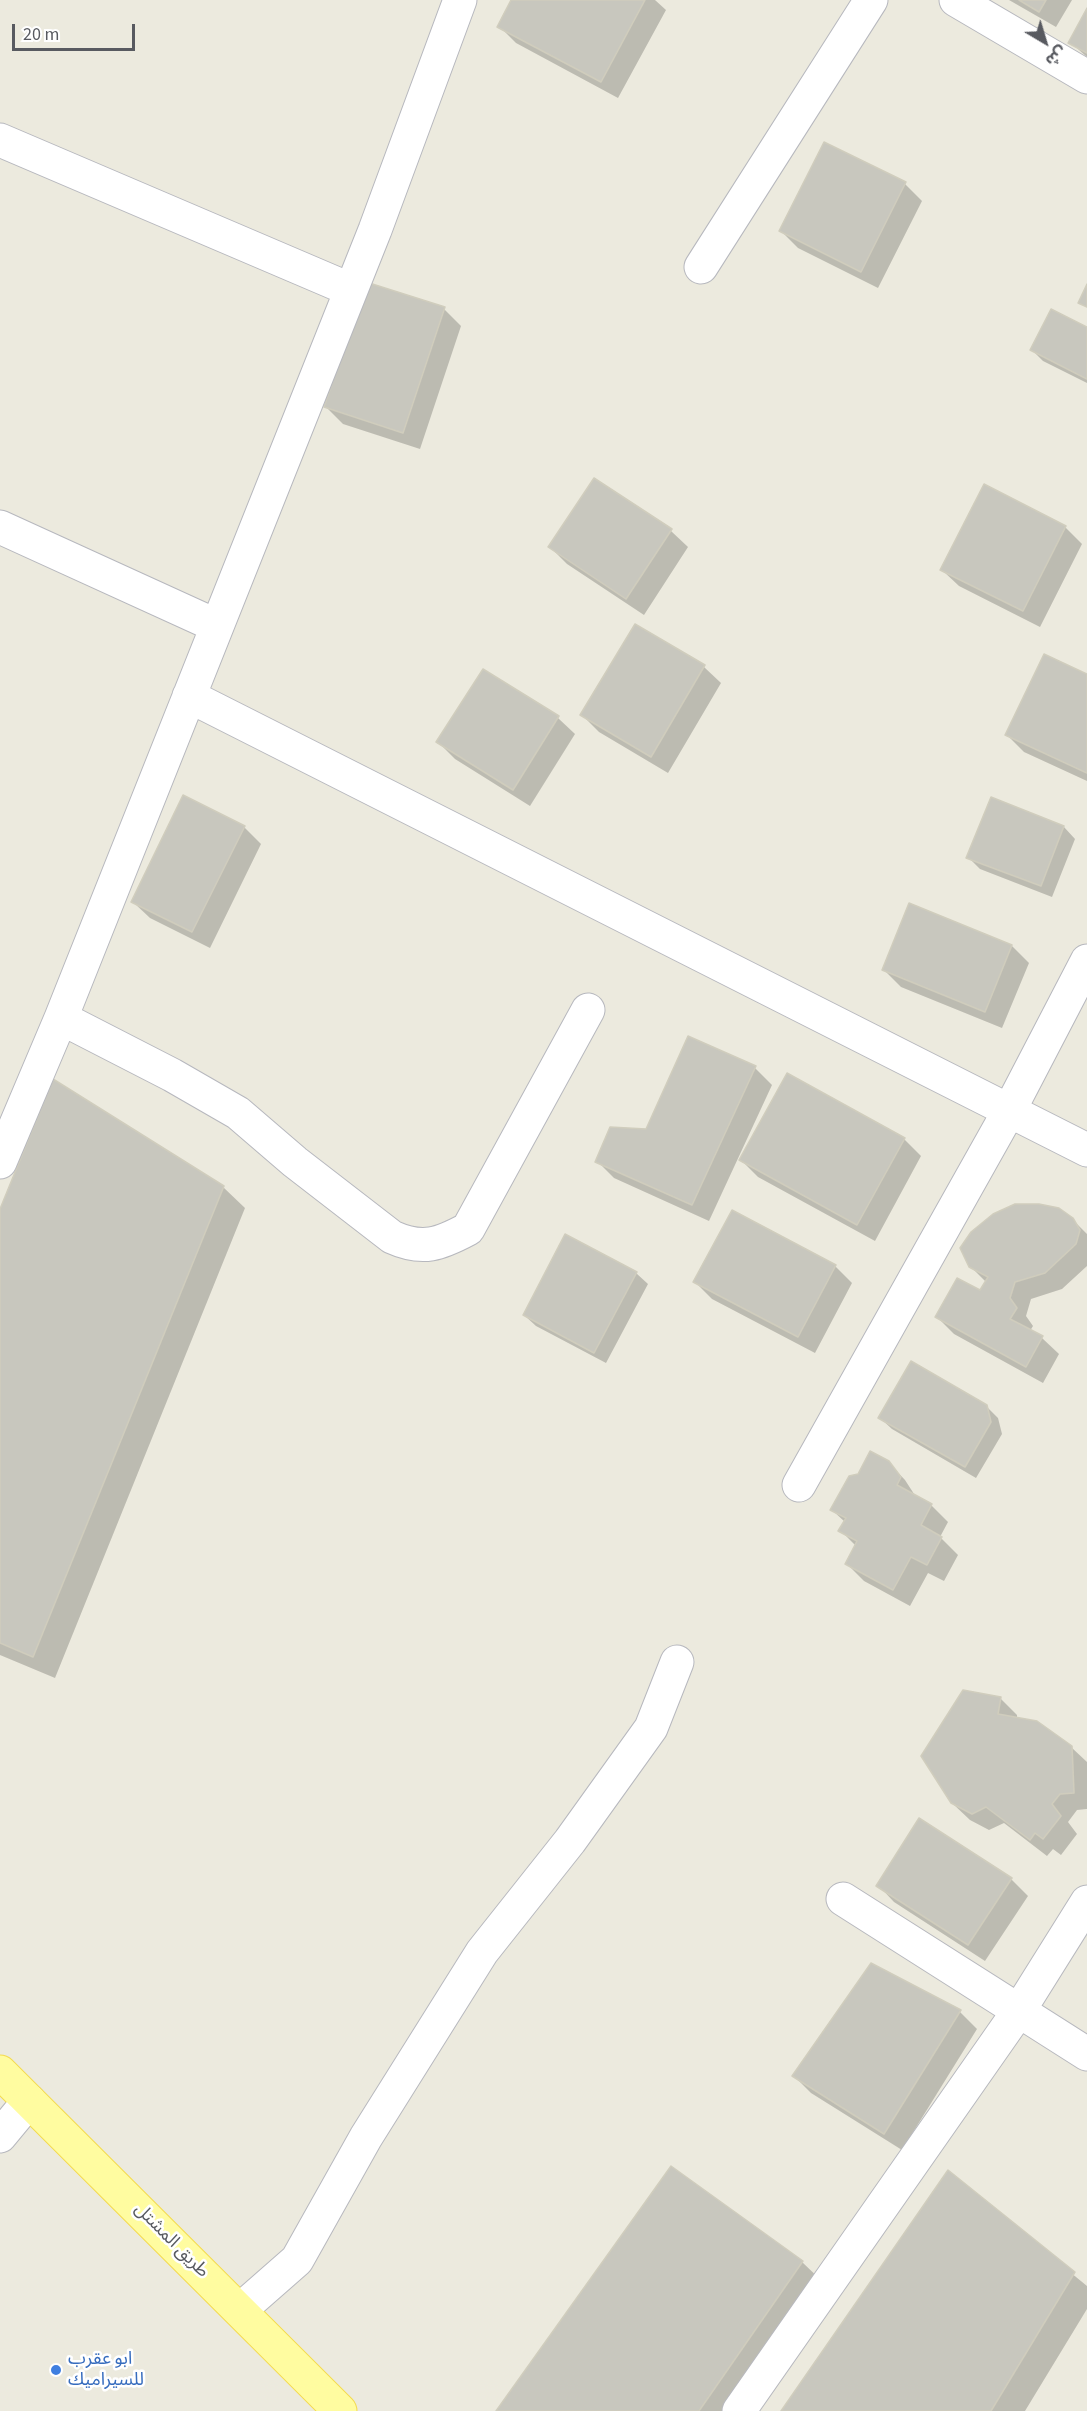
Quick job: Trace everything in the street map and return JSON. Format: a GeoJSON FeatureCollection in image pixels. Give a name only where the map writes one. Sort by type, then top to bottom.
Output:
{"type":"FeatureCollection","features":[{"type":"Feature","properties":{"kind":"main road","name":"طريق المشتل"},"geometry":{"type":"LineString","coordinates":[[0,2072],[340,2411]]}},
{"type":"Feature","properties":{"kind":"street"},"geometry":{"type":"LineString","coordinates":[[0,1162],[61,1018],[349,289],[388,197],[460,0]]}},
{"type":"Feature","properties":{"kind":"street"},"geometry":{"type":"LineString","coordinates":[[701,267],[871,0]]}},
{"type":"Feature","properties":{"kind":"street"},"geometry":{"type":"LineString","coordinates":[[956,0],[1087,77]]}},
{"type":"Feature","properties":{"kind":"street"},"geometry":{"type":"LineString","coordinates":[[0,140],[349,289]]}},
{"type":"Feature","properties":{"kind":"street"},"geometry":{"type":"LineString","coordinates":[[0,527],[217,626]]}},
{"type":"Feature","properties":{"kind":"street"},"geometry":{"type":"LineString","coordinates":[[189,696],[1087,1150]]}},
{"type":"Feature","properties":{"kind":"street"},"geometry":{"type":"LineString","coordinates":[[799,1485],[1009,1111],[1087,961]]}},
{"type":"Feature","properties":{"kind":"street"},"geometry":{"type":"LineString","coordinates":[[61,1018],[172,1075],[238,1113],[295,1162],[392,1237],[406,1244],[425,1245],[442,1243],[468,1229],[588,1010]]}},
{"type":"Feature","properties":{"kind":"street"},"geometry":{"type":"LineString","coordinates":[[240,2310],[297,2260],[366,2137],[482,1952],[570,1840],[651,1728],[677,1662]]}},
{"type":"Feature","properties":{"kind":"street"},"geometry":{"type":"LineString","coordinates":[[843,1899],[1020,2009],[1087,2054]]}},
{"type":"Feature","properties":{"kind":"street"},"geometry":{"type":"LineString","coordinates":[[739,2411],[1020,2009],[1087,1902]]}},
{"type":"Feature","properties":{"kind":"street"},"geometry":{"type":"LineString","coordinates":[[0,2136],[29,2101]]}},
{"type":"Feature","properties":{"kind":"building"},"geometry":{"type":"Polygon","coordinates":[[[511,0],[645,0],[601,82],[497,27],[511,0]]]}},
{"type":"Feature","properties":{"kind":"building"},"geometry":{"type":"Polygon","coordinates":[[[1019,0],[1046,0],[1039,12],[1019,0]]]}},
{"type":"Feature","properties":{"kind":"building"},"geometry":{"type":"Polygon","coordinates":[[[1087,8],[1087,53],[1068,43],[1087,8]]]}},
{"type":"Feature","properties":{"kind":"building"},"geometry":{"type":"Polygon","coordinates":[[[824,142],[906,182],[861,272],[779,231],[824,142]]]}},
{"type":"Feature","properties":{"kind":"building"},"geometry":{"type":"Polygon","coordinates":[[[366,282],[445,307],[403,433],[324,407],[366,282]]]}},
{"type":"Feature","properties":{"kind":"building"},"geometry":{"type":"Polygon","coordinates":[[[1087,284],[1087,307],[1078,303],[1087,284]]]}},
{"type":"Feature","properties":{"kind":"building"},"geometry":{"type":"Polygon","coordinates":[[[1051,309],[1087,327],[1087,379],[1030,350],[1051,309]]]}},
{"type":"Feature","properties":{"kind":"building"},"geometry":{"type":"Polygon","coordinates":[[[594,478],[672,529],[626,599],[548,547],[594,478]]]}},
{"type":"Feature","properties":{"kind":"building"},"geometry":{"type":"Polygon","coordinates":[[[984,484],[1066,526],[1023,611],[940,570],[984,484]]]}},
{"type":"Feature","properties":{"kind":"building"},"geometry":{"type":"Polygon","coordinates":[[[635,624],[705,665],[651,757],[580,715],[635,624]]]}},
{"type":"Feature","properties":{"kind":"building"},"geometry":{"type":"Polygon","coordinates":[[[1044,654],[1087,674],[1087,773],[1005,735],[1044,654]]]}},
{"type":"Feature","properties":{"kind":"building"},"geometry":{"type":"Polygon","coordinates":[[[483,669],[559,716],[513,790],[436,742],[483,669]]]}},
{"type":"Feature","properties":{"kind":"building"},"geometry":{"type":"Polygon","coordinates":[[[183,795],[245,826],[192,932],[131,902],[183,795]]]}},
{"type":"Feature","properties":{"kind":"building"},"geometry":{"type":"Polygon","coordinates":[[[991,797],[1064,826],[1041,886],[966,858],[991,797]]]}},
{"type":"Feature","properties":{"kind":"building"},"geometry":{"type":"Polygon","coordinates":[[[909,903],[1012,945],[985,1012],[882,970],[909,903]]]}},
{"type":"Feature","properties":{"kind":"building"},"geometry":{"type":"Polygon","coordinates":[[[688,1036],[756,1066],[692,1205],[595,1162],[610,1127],[646,1129],[688,1036]]]}},
{"type":"Feature","properties":{"kind":"building"},"geometry":{"type":"Polygon","coordinates":[[[787,1073],[905,1138],[857,1225],[739,1160],[787,1073]]]}},
{"type":"Feature","properties":{"kind":"building"},"geometry":{"type":"Polygon","coordinates":[[[53,1079],[224,1186],[33,1657],[0,1643],[0,1209],[53,1079]]]}},
{"type":"Feature","properties":{"kind":"building"},"geometry":{"type":"Polygon","coordinates":[[[1015,1204],[1039,1204],[1059,1208],[1073,1218],[1080,1230],[1076,1244],[1045,1273],[1015,1282],[1010,1298],[1017,1308],[1010,1319],[1043,1336],[1026,1367],[935,1317],[957,1278],[980,1290],[988,1277],[969,1267],[960,1248],[971,1232],[993,1214],[1015,1204]]]}},
{"type":"Feature","properties":{"kind":"building"},"geometry":{"type":"Polygon","coordinates":[[[732,1210],[836,1265],[798,1337],[693,1282],[732,1210]]]}},
{"type":"Feature","properties":{"kind":"building"},"geometry":{"type":"Polygon","coordinates":[[[565,1234],[637,1272],[594,1353],[523,1315],[565,1234]]]}},
{"type":"Feature","properties":{"kind":"building"},"geometry":{"type":"Polygon","coordinates":[[[911,1361],[987,1405],[991,1422],[965,1467],[878,1418],[911,1361]]]}},
{"type":"Feature","properties":{"kind":"building"},"geometry":{"type":"Polygon","coordinates":[[[870,1451],[889,1461],[901,1477],[897,1485],[932,1504],[921,1525],[942,1537],[927,1565],[911,1557],[893,1590],[845,1564],[857,1541],[838,1531],[846,1518],[830,1510],[849,1476],[858,1474],[870,1451]]]}},
{"type":"Feature","properties":{"kind":"building"},"geometry":{"type":"Polygon","coordinates":[[[963,1690],[1001,1697],[998,1714],[1037,1721],[1072,1746],[1074,1793],[1060,1794],[1052,1804],[1061,1816],[1043,1839],[1035,1833],[1030,1840],[986,1807],[972,1814],[951,1803],[921,1756],[963,1690]]]}},
{"type":"Feature","properties":{"kind":"building"},"geometry":{"type":"Polygon","coordinates":[[[919,1818],[1012,1878],[968,1945],[876,1886],[919,1818]]]}},
{"type":"Feature","properties":{"kind":"building"},"geometry":{"type":"Polygon","coordinates":[[[871,1963],[961,2010],[884,2134],[792,2076],[871,1963]]]}},
{"type":"Feature","properties":{"kind":"building"},"geometry":{"type":"Polygon","coordinates":[[[671,2166],[803,2261],[699,2411],[496,2411],[671,2166]]]}},
{"type":"Feature","properties":{"kind":"building"},"geometry":{"type":"Polygon","coordinates":[[[948,2170],[1075,2272],[991,2411],[781,2411],[948,2170]]]}},
{"type":"Feature","properties":{"kind":"place","name":"ابو عقرب للسيراميك"},"geometry":{"type":"Point","coordinates":[56,2370]}}]}
